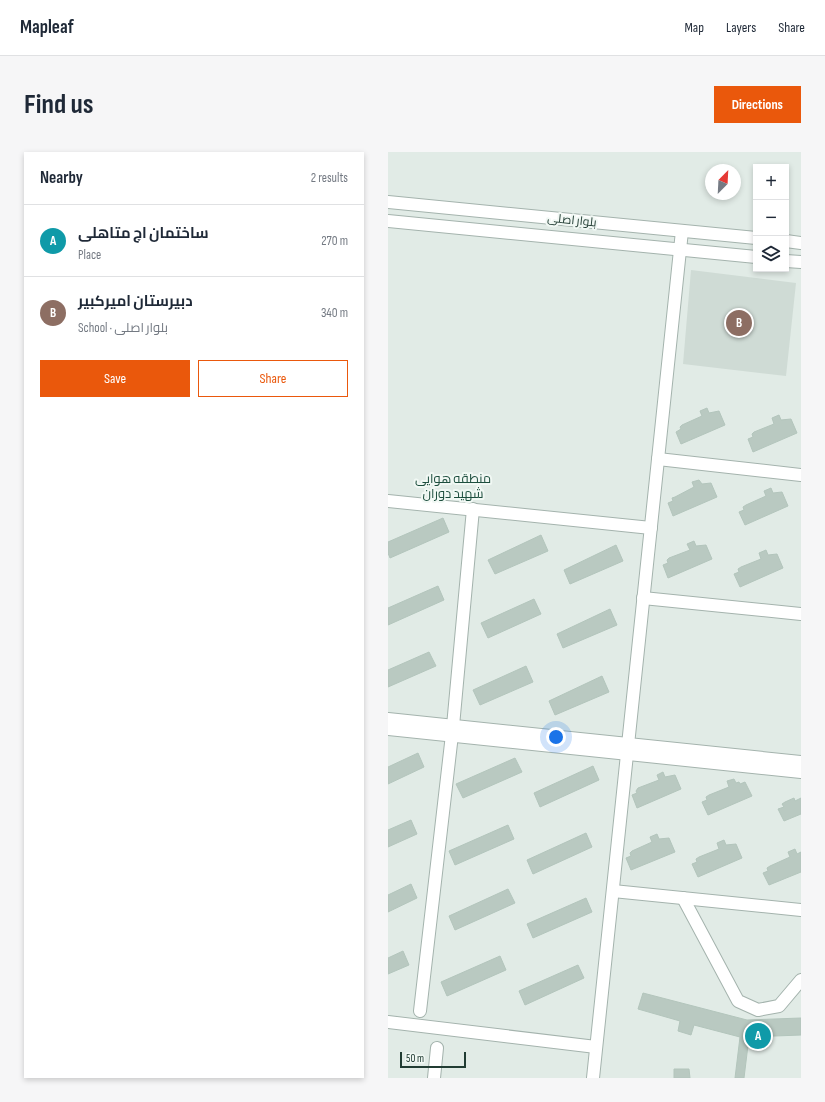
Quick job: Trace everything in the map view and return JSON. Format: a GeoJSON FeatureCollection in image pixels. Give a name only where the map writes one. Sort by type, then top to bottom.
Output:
{"type":"FeatureCollection","features":[{"type":"Feature","properties":{"kind":"street","name":"بلوار اصلی"},"geometry":{"type":"LineString","coordinates":[[388,202],[753,238]]}},
{"type":"Feature","properties":{"kind":"street","name":"بلوار اصلی"},"geometry":{"type":"LineString","coordinates":[[388,221],[753,258]]}},
{"type":"Feature","properties":{"kind":"street"},"geometry":{"type":"LineString","coordinates":[[593,1078],[682,231]]}},
{"type":"Feature","properties":{"kind":"street"},"geometry":{"type":"LineString","coordinates":[[789,241],[801,243]]}},
{"type":"Feature","properties":{"kind":"street"},"geometry":{"type":"LineString","coordinates":[[789,260],[801,262]]}},
{"type":"Feature","properties":{"kind":"street"},"geometry":{"type":"LineString","coordinates":[[658,458],[801,474]]}},
{"type":"Feature","properties":{"kind":"street"},"geometry":{"type":"LineString","coordinates":[[388,500],[651,528]]}},
{"type":"Feature","properties":{"kind":"street"},"geometry":{"type":"LineString","coordinates":[[420,1010],[453,731],[473,509]]}},
{"type":"Feature","properties":{"kind":"street"},"geometry":{"type":"LineString","coordinates":[[643,598],[801,614]]}},
{"type":"Feature","properties":{"kind":"street"},"geometry":{"type":"LineString","coordinates":[[388,719],[453,731]]}},
{"type":"Feature","properties":{"kind":"street"},"geometry":{"type":"LineString","coordinates":[[388,729],[453,731],[627,749],[801,772]]}},
{"type":"Feature","properties":{"kind":"street"},"geometry":{"type":"LineString","coordinates":[[627,749],[801,762]]}},
{"type":"Feature","properties":{"kind":"street"},"geometry":{"type":"LineString","coordinates":[[612,891],[801,910]]}},
{"type":"Feature","properties":{"kind":"street"},"geometry":{"type":"LineString","coordinates":[[683,898],[738,1001],[758,1010],[779,1006],[801,980]]}},
{"type":"Feature","properties":{"kind":"street"},"geometry":{"type":"LineString","coordinates":[[388,1022],[596,1047]]}},
{"type":"Feature","properties":{"kind":"street"},"geometry":{"type":"LineString","coordinates":[[434,1078],[437,1048]]}},
{"type":"Feature","properties":{"kind":"shaded area"},"geometry":{"type":"Polygon","coordinates":[[[691,270],[796,283],[786,376],[683,364],[691,270]]]}},
{"type":"Feature","properties":{"kind":"building"},"geometry":{"type":"Polygon","coordinates":[[[707,408],[709,413],[719,411],[725,425],[681,444],[676,432],[681,429],[680,427],[682,425],[702,416],[700,411],[707,408]]]}},
{"type":"Feature","properties":{"kind":"building"},"geometry":{"type":"Polygon","coordinates":[[[779,415],[781,420],[791,419],[797,433],[753,452],[748,439],[753,437],[752,434],[754,432],[774,424],[772,418],[779,415]]]}},
{"type":"Feature","properties":{"kind":"building"},"geometry":{"type":"Polygon","coordinates":[[[699,480],[702,484],[711,483],[717,497],[673,516],[668,503],[673,501],[672,498],[694,487],[692,482],[699,480]]]}},
{"type":"Feature","properties":{"kind":"building"},"geometry":{"type":"Polygon","coordinates":[[[771,488],[773,493],[782,492],[788,506],[745,525],[739,512],[744,510],[743,507],[746,505],[766,496],[764,491],[771,488]]]}},
{"type":"Feature","properties":{"kind":"building"},"geometry":{"type":"Polygon","coordinates":[[[443,518],[449,532],[390,558],[388,553],[388,542],[443,518]]]}},
{"type":"Feature","properties":{"kind":"building"},"geometry":{"type":"Polygon","coordinates":[[[541,535],[548,551],[495,574],[488,560],[541,535]]]}},
{"type":"Feature","properties":{"kind":"building"},"geometry":{"type":"Polygon","coordinates":[[[694,541],[696,546],[706,545],[712,559],[668,578],[663,565],[668,563],[667,560],[669,558],[690,550],[687,544],[694,541]]]}},
{"type":"Feature","properties":{"kind":"building"},"geometry":{"type":"Polygon","coordinates":[[[616,545],[623,561],[570,584],[564,570],[616,545]]]}},
{"type":"Feature","properties":{"kind":"building"},"geometry":{"type":"Polygon","coordinates":[[[766,550],[768,555],[777,554],[783,568],[740,587],[734,574],[739,572],[738,569],[741,567],[761,559],[759,553],[766,550]]]}},
{"type":"Feature","properties":{"kind":"building"},"geometry":{"type":"Polygon","coordinates":[[[438,586],[444,600],[388,625],[388,608],[438,586]]]}},
{"type":"Feature","properties":{"kind":"building"},"geometry":{"type":"Polygon","coordinates":[[[534,599],[541,614],[488,638],[481,623],[534,599]]]}},
{"type":"Feature","properties":{"kind":"building"},"geometry":{"type":"Polygon","coordinates":[[[610,609],[617,625],[563,648],[557,634],[610,609]]]}},
{"type":"Feature","properties":{"kind":"building"},"geometry":{"type":"Polygon","coordinates":[[[429,652],[436,666],[388,687],[388,670],[429,652]]]}},
{"type":"Feature","properties":{"kind":"building"},"geometry":{"type":"Polygon","coordinates":[[[526,666],[533,682],[480,705],[473,690],[526,666]]]}},
{"type":"Feature","properties":{"kind":"building"},"geometry":{"type":"Polygon","coordinates":[[[602,676],[609,692],[555,715],[549,701],[602,676]]]}},
{"type":"Feature","properties":{"kind":"building"},"geometry":{"type":"Polygon","coordinates":[[[418,753],[424,767],[388,784],[388,767],[418,753]]]}},
{"type":"Feature","properties":{"kind":"building"},"geometry":{"type":"Polygon","coordinates":[[[515,758],[522,772],[463,798],[456,784],[515,758]]]}},
{"type":"Feature","properties":{"kind":"building"},"geometry":{"type":"Polygon","coordinates":[[[593,766],[599,780],[540,807],[534,793],[593,766]]]}},
{"type":"Feature","properties":{"kind":"building"},"geometry":{"type":"Polygon","coordinates":[[[663,772],[665,777],[675,775],[681,789],[637,808],[632,795],[637,793],[636,791],[638,788],[659,780],[657,775],[663,772]]]}},
{"type":"Feature","properties":{"kind":"building"},"geometry":{"type":"Polygon","coordinates":[[[734,779],[736,783],[739,782],[740,784],[745,782],[752,796],[708,815],[702,802],[707,800],[706,797],[709,795],[729,787],[727,781],[734,779]]]}},
{"type":"Feature","properties":{"kind":"building"},"geometry":{"type":"Polygon","coordinates":[[[794,798],[795,801],[801,798],[801,814],[784,821],[778,809],[784,807],[782,804],[794,798]]]}},
{"type":"Feature","properties":{"kind":"building"},"geometry":{"type":"Polygon","coordinates":[[[411,820],[417,834],[388,847],[388,830],[411,820]]]}},
{"type":"Feature","properties":{"kind":"building"},"geometry":{"type":"Polygon","coordinates":[[[508,825],[514,839],[455,865],[449,851],[508,825]]]}},
{"type":"Feature","properties":{"kind":"building"},"geometry":{"type":"Polygon","coordinates":[[[586,833],[592,847],[533,874],[527,860],[586,833]]]}},
{"type":"Feature","properties":{"kind":"building"},"geometry":{"type":"Polygon","coordinates":[[[657,834],[659,839],[669,838],[675,852],[631,870],[626,858],[631,856],[630,853],[632,851],[652,842],[650,837],[657,834]]]}},
{"type":"Feature","properties":{"kind":"building"},"geometry":{"type":"Polygon","coordinates":[[[724,840],[726,845],[736,844],[742,858],[698,877],[692,864],[697,862],[696,859],[699,857],[719,849],[717,843],[724,840]]]}},
{"type":"Feature","properties":{"kind":"building"},"geometry":{"type":"Polygon","coordinates":[[[795,849],[797,854],[801,852],[801,872],[769,885],[763,873],[768,871],[767,868],[770,866],[790,857],[788,852],[795,849]]]}},
{"type":"Feature","properties":{"kind":"building"},"geometry":{"type":"Polygon","coordinates":[[[411,884],[417,898],[388,912],[388,895],[411,884]]]}},
{"type":"Feature","properties":{"kind":"building"},"geometry":{"type":"Polygon","coordinates":[[[508,889],[515,903],[455,930],[449,916],[508,889]]]}},
{"type":"Feature","properties":{"kind":"building"},"geometry":{"type":"Polygon","coordinates":[[[586,898],[592,912],[533,938],[527,924],[586,898]]]}},
{"type":"Feature","properties":{"kind":"building"},"geometry":{"type":"Polygon","coordinates":[[[403,951],[409,965],[388,974],[388,958],[403,951]]]}},
{"type":"Feature","properties":{"kind":"building"},"geometry":{"type":"Polygon","coordinates":[[[500,956],[506,970],[447,996],[441,982],[500,956]]]}},
{"type":"Feature","properties":{"kind":"building"},"geometry":{"type":"Polygon","coordinates":[[[578,965],[584,978],[525,1005],[519,991],[578,965]]]}},
{"type":"Feature","properties":{"kind":"building"},"geometry":{"type":"Polygon","coordinates":[[[643,993],[747,1020],[801,1018],[801,1035],[749,1037],[744,1078],[735,1078],[740,1037],[694,1025],[691,1035],[678,1031],[680,1021],[638,1009],[643,993]]]}},
{"type":"Feature","properties":{"kind":"building"},"geometry":{"type":"Polygon","coordinates":[[[674,1069],[689,1069],[690,1078],[674,1078],[674,1069]]]}},
{"type":"Feature","properties":{"kind":"place","name":"دبیرستان امیرکبیر"},"geometry":{"type":"Point","coordinates":[739,323]}},
{"type":"Feature","properties":{"kind":"place","name":"ساختمان اچ متاهلی"},"geometry":{"type":"Point","coordinates":[758,1036]}},
{"type":"Feature","properties":{"kind":"district","name":"منطقه هوایی شهید دوران"},"geometry":{"type":"Point","coordinates":[453,486]}}]}
